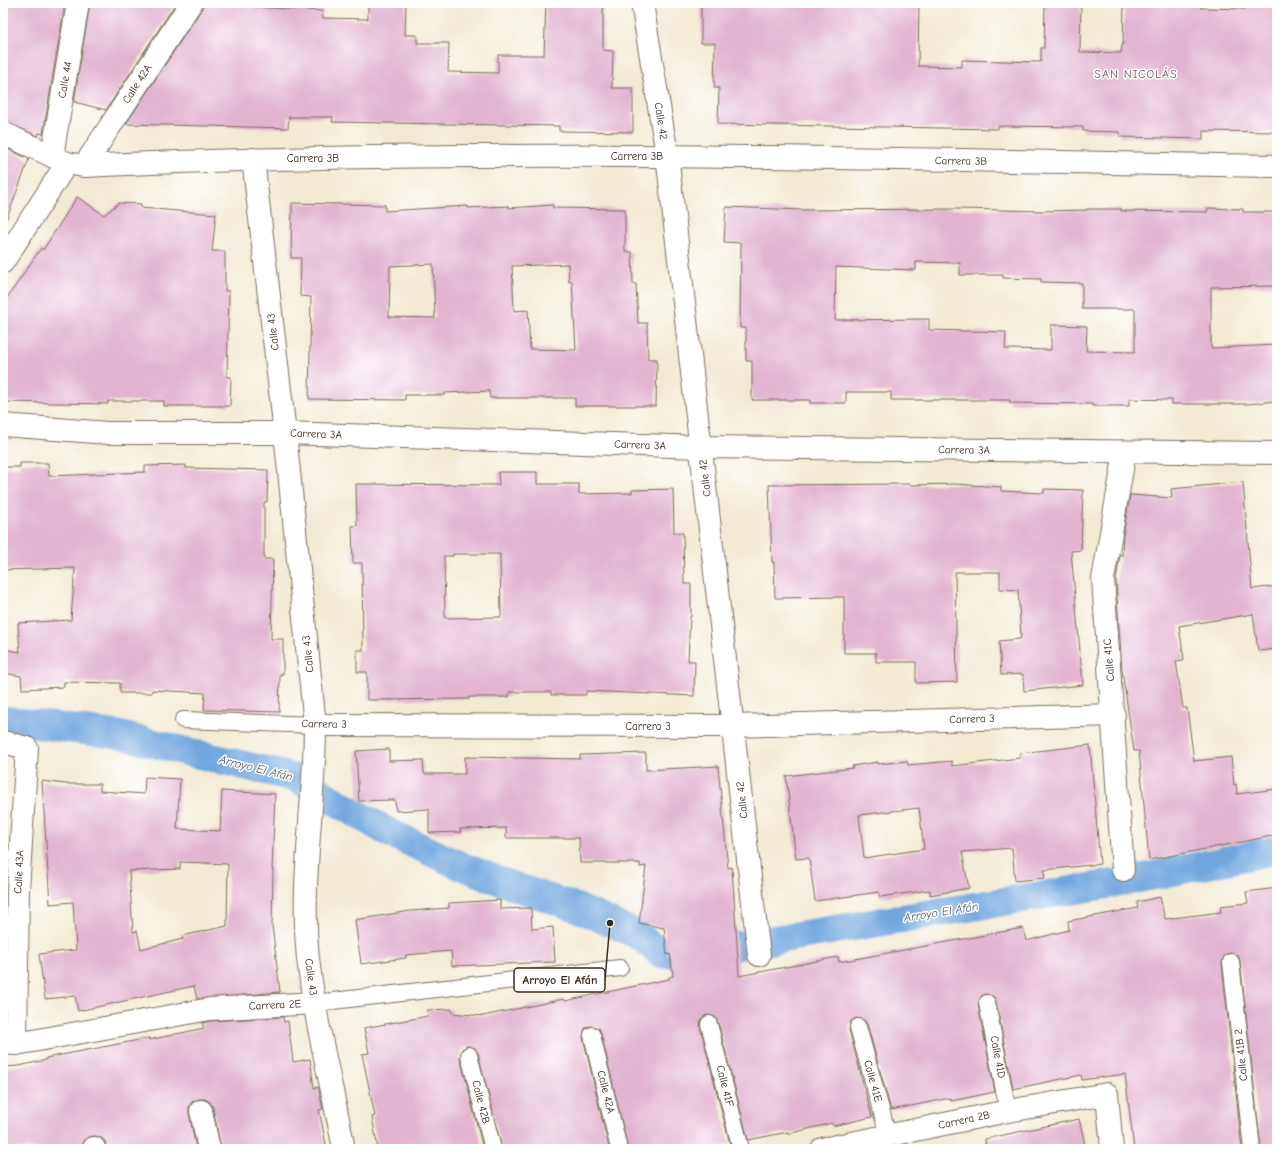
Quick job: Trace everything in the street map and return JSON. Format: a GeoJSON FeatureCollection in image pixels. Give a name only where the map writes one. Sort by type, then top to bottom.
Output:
{"type":"FeatureCollection","features":[{"type":"Feature","properties":{"kind":"street","name":"Calle 44"},"geometry":{"type":"LineString","coordinates":[[3,262],[68,162],[78,3]]}},
{"type":"Feature","properties":{"kind":"street","name":"Calle 42A"},"geometry":{"type":"LineString","coordinates":[[68,162],[191,3]]}},
{"type":"Feature","properties":{"kind":"street","name":"Calle 42"},"geometry":{"type":"LineString","coordinates":[[642,3],[667,156],[734,726],[759,955]]}},
{"type":"Feature","properties":{"kind":"street","name":"Carrera 3B"},"geometry":{"type":"LineString","coordinates":[[3,133],[68,162],[667,156],[1277,166]]}},
{"type":"Feature","properties":{"kind":"street","name":"Calle 43"},"geometry":{"type":"LineString","coordinates":[[252,159],[285,433],[315,725],[315,760],[306,896],[308,958],[315,1003],[344,1149]]}},
{"type":"Feature","properties":{"kind":"street","name":"Carrera 3A"},"geometry":{"type":"LineString","coordinates":[[3,425],[108,433],[285,433],[701,447],[1277,453]]}},
{"type":"Feature","properties":{"kind":"street","name":"Calle 41C"},"geometry":{"type":"LineString","coordinates":[[1123,870],[1114,715],[1102,579],[1125,452]]}},
{"type":"Feature","properties":{"kind":"street","name":"Carrera 3"},"geometry":{"type":"LineString","coordinates":[[315,725],[734,726],[1114,715]]}},
{"type":"Feature","properties":{"kind":"street","name":"Calle 43A"},"geometry":{"type":"LineString","coordinates":[[3,742],[26,748],[10,888],[10,1043]]}},
{"type":"Feature","properties":{"kind":"street","name":"Carrera 2E"},"geometry":{"type":"LineString","coordinates":[[10,1043],[210,1009],[315,1003]]}},
{"type":"Feature","properties":{"kind":"street","name":"Carrera 2B"},"geometry":{"type":"LineString","coordinates":[[822,1149],[1008,1111],[1107,1094],[1112,1149]]}},
{"type":"Feature","properties":{"kind":"street"},"geometry":{"type":"LineString","coordinates":[[201,1111],[209,1149]]}},
{"type":"Feature","properties":{"kind":"lane","name":"Carrera 3"},"geometry":{"type":"LineString","coordinates":[[183,720],[315,725]]}},
{"type":"Feature","properties":{"kind":"lane","name":"Calle 41B 2"},"geometry":{"type":"LineString","coordinates":[[1231,962],[1252,1149]]}},
{"type":"Feature","properties":{"kind":"lane","name":"Carrera 2E"},"geometry":{"type":"LineString","coordinates":[[315,1003],[620,968]]}},
{"type":"Feature","properties":{"kind":"lane","name":"Calle 41D"},"geometry":{"type":"LineString","coordinates":[[987,1003],[1008,1111]]}},
{"type":"Feature","properties":{"kind":"lane","name":"Calle 41F"},"geometry":{"type":"LineString","coordinates":[[709,1024],[741,1149]]}},
{"type":"Feature","properties":{"kind":"lane","name":"Calle 41E"},"geometry":{"type":"LineString","coordinates":[[858,1027],[888,1136]]}},
{"type":"Feature","properties":{"kind":"lane","name":"Calle 42A"},"geometry":{"type":"LineString","coordinates":[[592,1035],[619,1149]]}},
{"type":"Feature","properties":{"kind":"lane","name":"Calle 42B"},"geometry":{"type":"LineString","coordinates":[[469,1055],[493,1149]]}},
{"type":"Feature","properties":{"kind":"building"},"geometry":{"type":"Polygon","coordinates":[[[3,3],[65,3],[43,134],[39,133],[38,136],[3,121],[3,3]]]}},
{"type":"Feature","properties":{"kind":"building"},"geometry":{"type":"Polygon","coordinates":[[[90,3],[176,3],[106,110],[74,102],[90,3]]]}},
{"type":"Feature","properties":{"kind":"building"},"geometry":{"type":"Polygon","coordinates":[[[203,3],[254,3],[253,7],[323,11],[322,18],[368,19],[368,3],[406,3],[405,35],[417,35],[417,43],[449,43],[448,72],[498,73],[498,55],[544,55],[546,3],[603,3],[603,50],[613,51],[612,88],[633,88],[633,132],[559,131],[559,126],[332,122],[333,117],[289,117],[288,128],[126,124],[201,10],[203,3]]]}},
{"type":"Feature","properties":{"kind":"building"},"geometry":{"type":"Polygon","coordinates":[[[701,3],[919,3],[918,66],[962,67],[962,60],[1041,62],[1041,48],[1044,48],[1045,3],[1081,3],[1080,52],[1121,53],[1123,45],[1124,3],[1201,3],[1201,8],[1245,9],[1245,3],[1277,3],[1277,132],[1203,131],[1203,139],[1120,137],[1120,132],[1083,131],[1083,127],[998,126],[998,129],[718,124],[719,88],[714,88],[715,43],[701,43],[701,3]]]}},
{"type":"Feature","properties":{"kind":"building"},"geometry":{"type":"Polygon","coordinates":[[[3,147],[29,159],[5,223],[3,222],[3,147]]]}},
{"type":"Feature","properties":{"kind":"building"},"geometry":{"type":"Polygon","coordinates":[[[77,197],[104,215],[119,203],[141,204],[141,208],[216,214],[212,251],[225,251],[225,291],[229,291],[227,377],[231,377],[230,406],[164,406],[164,401],[108,401],[108,404],[3,402],[3,304],[41,248],[43,250],[77,197]]]}},
{"type":"Feature","properties":{"kind":"building"},"geometry":{"type":"Polygon","coordinates":[[[292,203],[385,205],[385,211],[468,206],[468,208],[509,206],[509,208],[553,205],[553,208],[625,209],[625,252],[632,252],[633,284],[636,284],[638,323],[647,323],[648,359],[657,359],[656,406],[575,406],[575,398],[490,398],[489,391],[445,393],[445,395],[405,395],[405,400],[309,399],[311,297],[300,296],[301,258],[291,258],[292,203]],[[433,264],[390,266],[389,317],[435,318],[433,264]],[[568,264],[512,266],[514,311],[528,310],[530,349],[576,350],[572,281],[569,282],[568,264]]]}},
{"type":"Feature","properties":{"kind":"building"},"geometry":{"type":"Polygon","coordinates":[[[726,207],[802,210],[961,209],[1043,211],[1121,209],[1121,211],[1207,212],[1208,208],[1243,209],[1243,212],[1277,212],[1277,286],[1211,287],[1211,348],[1277,345],[1277,401],[1247,404],[1172,404],[1172,400],[1129,399],[1129,406],[1092,406],[1092,404],[1010,403],[1010,400],[891,400],[891,392],[846,392],[846,403],[810,403],[810,400],[752,400],[752,361],[746,361],[746,328],[740,328],[741,243],[724,242],[726,207]],[[916,262],[916,270],[836,267],[835,320],[929,319],[929,330],[1006,332],[1005,349],[1051,350],[1051,325],[1087,326],[1086,351],[1135,352],[1135,309],[1082,309],[1082,283],[1041,282],[1041,279],[1003,278],[1003,275],[960,275],[960,263],[916,262]]]}},
{"type":"Feature","properties":{"kind":"building"},"geometry":{"type":"Polygon","coordinates":[[[20,463],[48,463],[49,476],[145,472],[145,466],[186,465],[186,468],[268,470],[267,502],[264,502],[264,559],[273,559],[271,639],[283,639],[283,674],[280,674],[279,712],[204,710],[205,693],[152,690],[152,693],[120,693],[120,683],[64,682],[64,687],[22,689],[21,676],[3,673],[3,649],[20,652],[18,623],[71,620],[75,568],[3,570],[3,467],[20,467],[20,463]]]}},
{"type":"Feature","properties":{"kind":"building"},"geometry":{"type":"Polygon","coordinates":[[[498,472],[537,472],[537,484],[579,484],[579,494],[632,493],[632,490],[673,489],[674,533],[683,533],[684,584],[691,584],[691,617],[688,661],[695,661],[694,696],[586,691],[586,695],[551,695],[551,692],[509,692],[509,697],[367,700],[367,672],[357,672],[357,650],[363,650],[362,563],[353,563],[352,526],[357,526],[356,484],[499,485],[498,472]],[[453,554],[453,556],[444,556],[445,618],[501,617],[500,554],[453,554]]]}},
{"type":"Feature","properties":{"kind":"building"},"geometry":{"type":"Polygon","coordinates":[[[1243,482],[1252,589],[1277,586],[1277,649],[1258,651],[1253,614],[1179,626],[1184,660],[1176,661],[1183,708],[1187,708],[1194,761],[1231,757],[1234,785],[1236,784],[1237,794],[1277,789],[1277,835],[1149,860],[1139,751],[1134,751],[1122,670],[1116,580],[1120,555],[1122,555],[1123,536],[1130,495],[1172,498],[1171,489],[1243,482]]]}},
{"type":"Feature","properties":{"kind":"building"},"geometry":{"type":"Polygon","coordinates":[[[955,484],[1001,487],[1001,491],[1044,493],[1044,489],[1083,490],[1081,550],[1071,551],[1083,685],[1024,691],[1023,674],[1001,675],[999,641],[1020,639],[1021,636],[1018,590],[1000,589],[1000,572],[955,572],[957,682],[916,683],[916,662],[876,662],[876,653],[844,653],[844,597],[775,598],[769,485],[955,484]]]}},
{"type":"Feature","properties":{"kind":"building"},"geometry":{"type":"Polygon","coordinates":[[[1090,745],[1100,864],[1044,870],[1045,878],[1015,881],[1012,848],[962,852],[969,888],[930,895],[930,890],[880,897],[879,892],[815,901],[809,858],[796,859],[786,776],[853,768],[852,766],[878,762],[878,764],[907,761],[908,765],[952,761],[952,766],[1020,758],[1020,753],[1090,745]],[[919,808],[859,815],[864,858],[924,849],[919,808]]]}},
{"type":"Feature","properties":{"kind":"building"},"geometry":{"type":"Polygon","coordinates":[[[389,749],[389,761],[423,760],[424,774],[465,774],[465,757],[580,759],[580,755],[646,753],[646,770],[718,766],[728,868],[732,867],[739,976],[838,957],[839,962],[1023,928],[1026,941],[1069,930],[1068,921],[1138,908],[1137,902],[1160,897],[1165,919],[1221,912],[1220,906],[1248,903],[1246,892],[1277,888],[1277,1149],[1261,1149],[1240,961],[1238,956],[1230,953],[1225,955],[1222,963],[1242,1149],[1134,1149],[1125,1074],[1082,1080],[1081,1075],[1013,1089],[996,1001],[994,997],[986,994],[981,996],[978,1005],[995,1092],[951,1101],[950,1098],[891,1110],[867,1024],[864,1020],[856,1018],[851,1021],[849,1030],[872,1117],[833,1126],[832,1123],[788,1134],[788,1132],[748,1140],[718,1022],[715,1017],[707,1015],[702,1018],[700,1026],[730,1144],[711,1149],[628,1149],[601,1033],[599,1028],[590,1026],[585,1028],[583,1037],[609,1149],[502,1149],[478,1053],[475,1048],[467,1046],[462,1049],[460,1057],[483,1149],[378,1149],[372,1117],[375,1116],[362,1054],[369,1053],[364,1028],[428,1016],[427,1010],[452,1009],[452,1013],[483,1016],[564,999],[565,1001],[669,979],[669,977],[673,976],[670,954],[667,955],[664,928],[639,923],[646,866],[640,867],[640,863],[580,863],[579,838],[506,838],[506,828],[460,829],[461,832],[429,833],[429,809],[396,811],[395,800],[359,801],[356,751],[389,749]]]}},
{"type":"Feature","properties":{"kind":"building"},"geometry":{"type":"Polygon","coordinates":[[[145,777],[180,779],[177,829],[220,831],[222,791],[275,794],[272,869],[272,925],[280,992],[197,999],[194,986],[78,1011],[75,996],[45,999],[39,954],[76,950],[73,902],[50,904],[42,781],[65,784],[100,784],[100,791],[144,794],[145,777]],[[180,862],[180,869],[129,871],[133,932],[137,931],[141,949],[183,939],[182,936],[227,926],[228,864],[180,862]]]}},
{"type":"Feature","properties":{"kind":"building"},"geometry":{"type":"Polygon","coordinates":[[[500,900],[500,909],[531,908],[532,929],[553,927],[555,962],[452,966],[451,951],[406,955],[406,958],[361,964],[355,920],[410,911],[449,908],[449,903],[500,900]]]}},
{"type":"Feature","properties":{"kind":"building"},"geometry":{"type":"Polygon","coordinates":[[[283,1017],[284,1022],[288,1021],[293,1062],[310,1059],[314,1088],[318,1087],[323,1109],[319,1110],[327,1149],[221,1149],[213,1108],[210,1102],[205,1099],[199,1099],[192,1102],[189,1107],[196,1149],[106,1149],[105,1141],[100,1137],[94,1136],[88,1137],[83,1141],[82,1149],[3,1149],[3,1067],[19,1066],[46,1060],[46,1058],[149,1038],[149,1040],[204,1028],[202,1023],[211,1021],[283,1017]]]}},
{"type":"Feature","properties":{"kind":"building"},"geometry":{"type":"Polygon","coordinates":[[[1079,1119],[1086,1149],[986,1149],[985,1139],[1079,1119]]]}},
{"type":"Feature","properties":{"kind":"waterway","name":"Arroyo El Afán"},"geometry":{"type":"LineString","coordinates":[[3,720],[119,735],[296,778],[386,831],[461,866],[513,886],[578,908],[636,934],[662,954],[712,950],[1122,882],[1277,850]]}},
{"type":"Feature","properties":{"kind":"place","name":"Arroyo El Afán"},"geometry":{"type":"Point","coordinates":[610,923]}},
{"type":"Feature","properties":{"kind":"district","name":"SAN NICOLÁS"},"geometry":{"type":"Point","coordinates":[1136,74]}}]}
